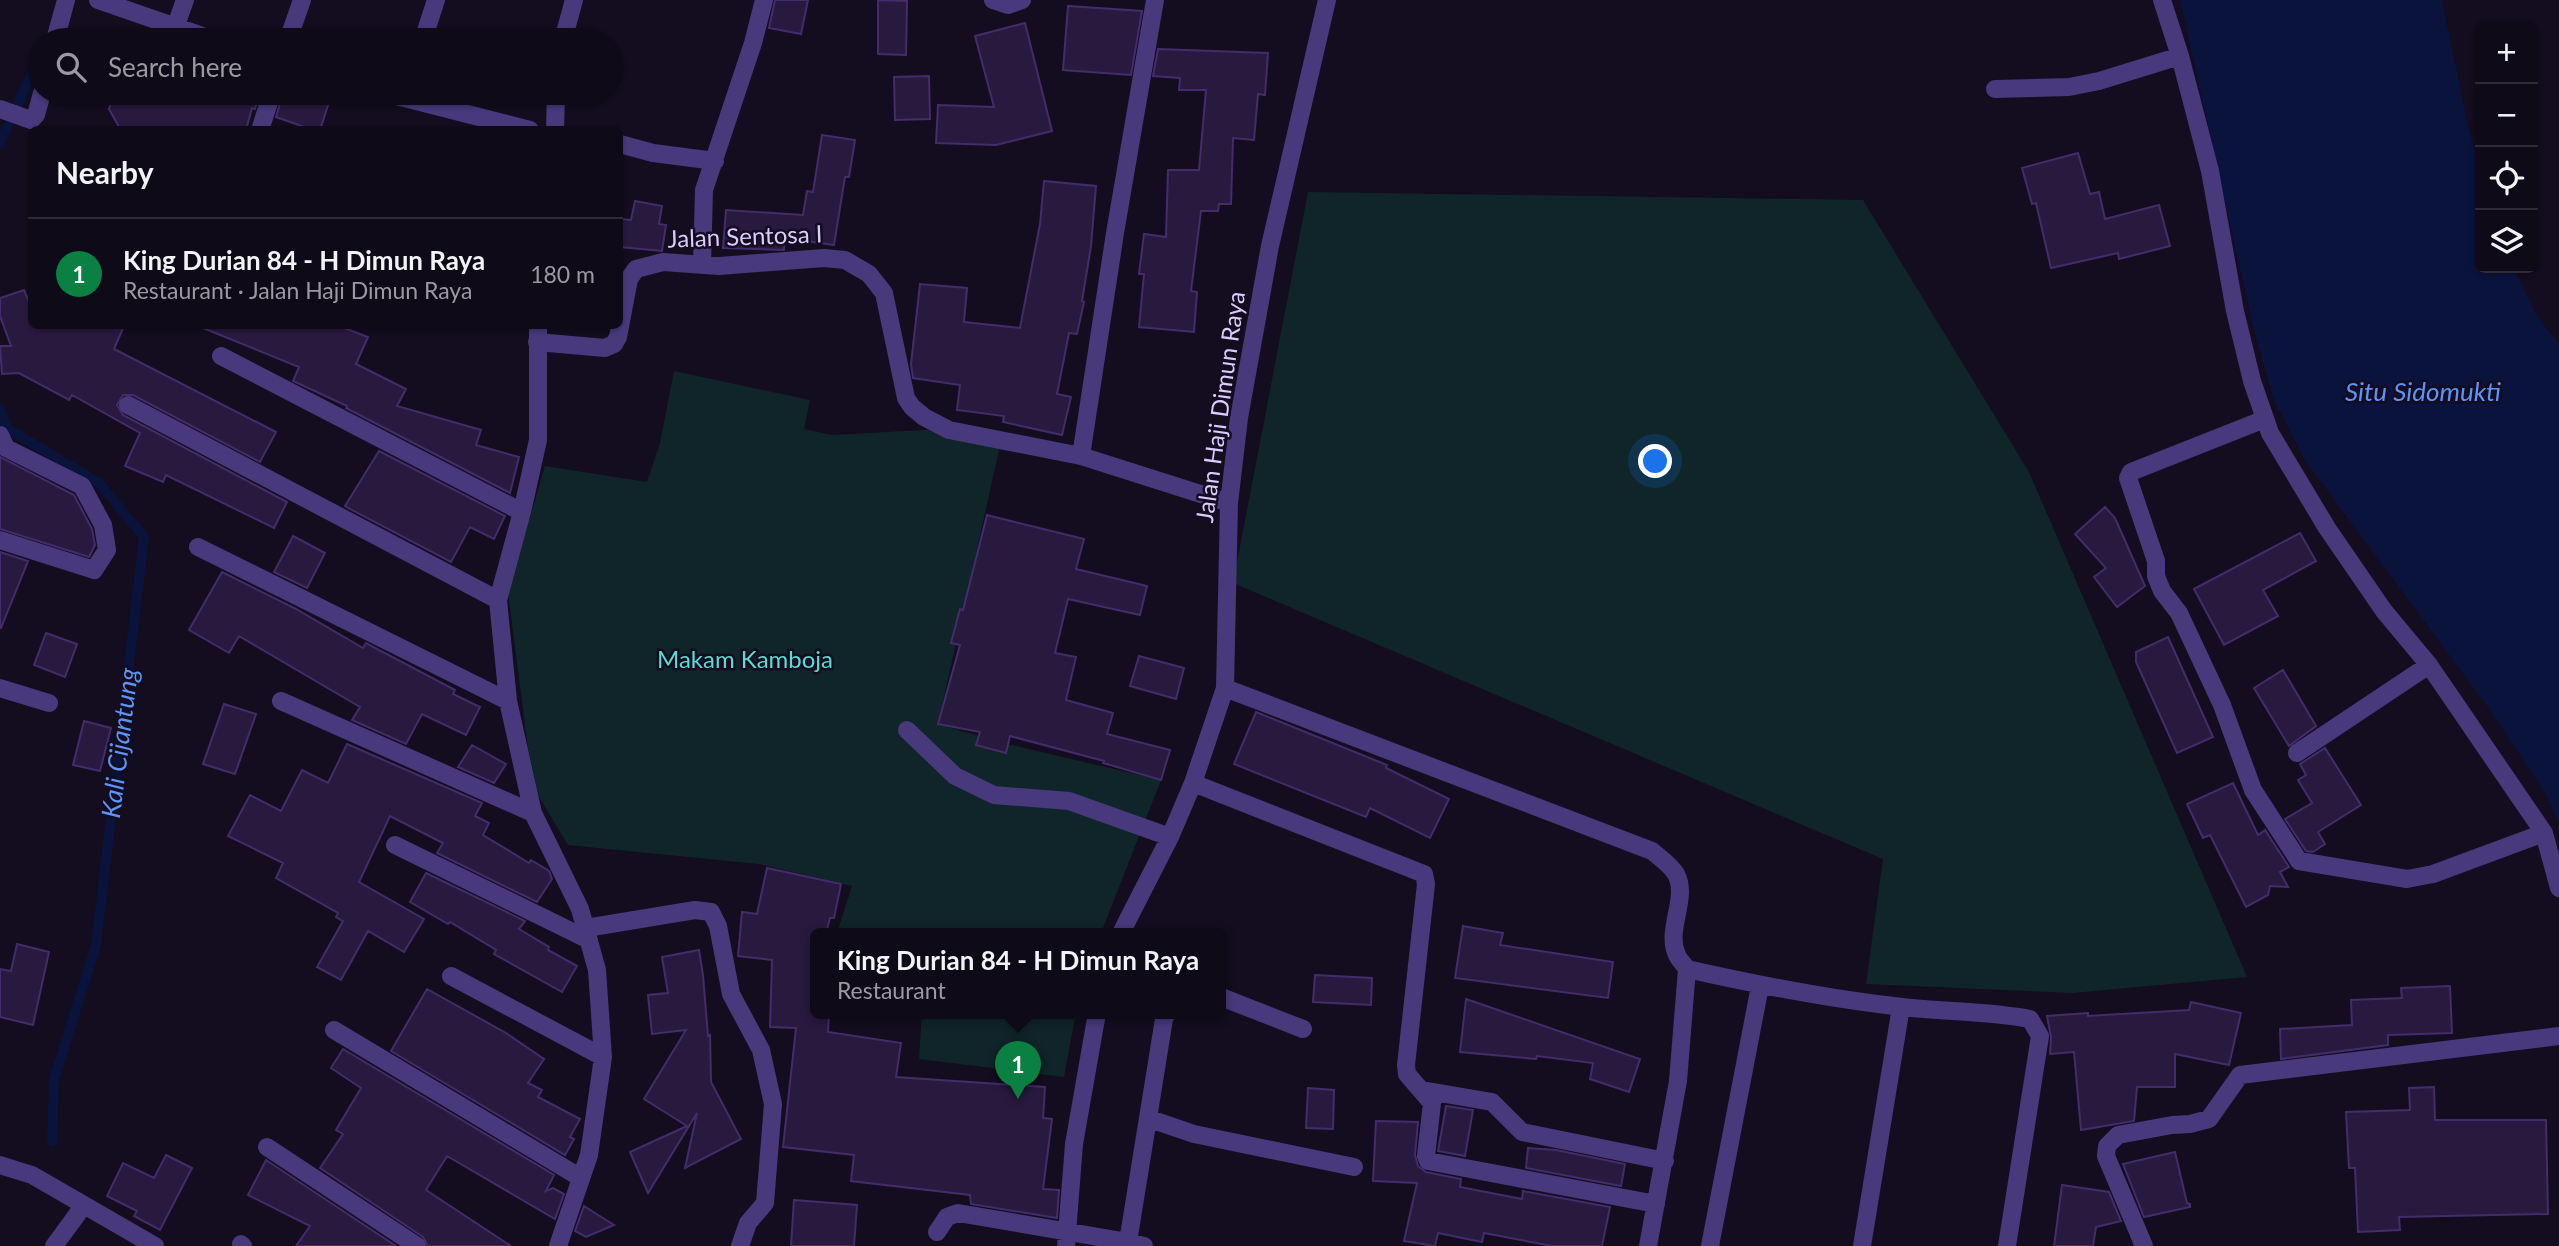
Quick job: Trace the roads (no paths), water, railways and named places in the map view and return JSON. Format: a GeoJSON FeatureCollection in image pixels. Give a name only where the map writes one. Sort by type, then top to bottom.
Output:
{"type":"FeatureCollection","features":[{"type":"Feature","properties":{"kind":"street"},"geometry":{"type":"LineString","coordinates":[[58,28],[66,0]]}},
{"type":"Feature","properties":{"kind":"street"},"geometry":{"type":"LineString","coordinates":[[98,0],[175,28],[185,0]]}},
{"type":"Feature","properties":{"kind":"street"},"geometry":{"type":"LineString","coordinates":[[292,28],[302,0]]}},
{"type":"Feature","properties":{"kind":"street"},"geometry":{"type":"LineString","coordinates":[[427,28],[436,0]]}},
{"type":"Feature","properties":{"kind":"street"},"geometry":{"type":"LineString","coordinates":[[566,28],[574,0]]}},
{"type":"Feature","properties":{"kind":"street"},"geometry":{"type":"LineString","coordinates":[[702,264],[704,190],[753,43],[764,0]]}},
{"type":"Feature","properties":{"kind":"street"},"geometry":{"type":"LineString","coordinates":[[993,0],[1008,5],[1022,0]]}},
{"type":"Feature","properties":{"kind":"street"},"geometry":{"type":"LineString","coordinates":[[1081,456],[1115,233],[1155,0]]}},
{"type":"Feature","properties":{"kind":"street","name":"Jalan Haji Dimun Raya"},"geometry":{"type":"LineString","coordinates":[[1124,928],[1170,837],[1193,783],[1225,688],[1229,503],[1240,418],[1259,304],[1327,0]]}},
{"type":"Feature","properties":{"kind":"street"},"geometry":{"type":"LineString","coordinates":[[2162,0],[2180,56],[2210,171],[2235,311],[2252,381],[2270,433],[2327,528],[2384,611],[2429,665],[2544,833],[2559,888]]}},
{"type":"Feature","properties":{"kind":"street"},"geometry":{"type":"LineString","coordinates":[[1995,89],[2069,87],[2099,81],[2180,56]]}},
{"type":"Feature","properties":{"kind":"street"},"geometry":{"type":"LineString","coordinates":[[0,109],[27,119],[34,118],[38,105]]}},
{"type":"Feature","properties":{"kind":"street"},"geometry":{"type":"LineString","coordinates":[[262,126],[268,105]]}},
{"type":"Feature","properties":{"kind":"street"},"geometry":{"type":"LineString","coordinates":[[438,105],[515,126]]}},
{"type":"Feature","properties":{"kind":"street"},"geometry":{"type":"LineString","coordinates":[[555,126],[556,105]]}},
{"type":"Feature","properties":{"kind":"street"},"geometry":{"type":"LineString","coordinates":[[623,145],[653,153],[715,161]]}},
{"type":"Feature","properties":{"kind":"street","name":"Jalan Sentosa I"},"geometry":{"type":"LineString","coordinates":[[623,311],[629,279],[636,269],[663,262],[719,266],[824,258],[845,260],[869,274],[884,293],[906,398],[924,417],[949,429],[1081,456],[1229,503]]}},
{"type":"Feature","properties":{"kind":"street","name":"Jalan Sentosa I"},"geometry":{"type":"LineString","coordinates":[[538,334],[605,348],[614,344],[620,329]]}},
{"type":"Feature","properties":{"kind":"street"},"geometry":{"type":"LineString","coordinates":[[538,334],[538,440],[498,600],[508,701],[533,813],[580,909],[597,970],[603,1057],[589,1155],[558,1246]]}},
{"type":"Feature","properties":{"kind":"street"},"geometry":{"type":"LineString","coordinates":[[221,356],[522,512]]}},
{"type":"Feature","properties":{"kind":"street"},"geometry":{"type":"LineString","coordinates":[[128,405],[498,600]]}},
{"type":"Feature","properties":{"kind":"street"},"geometry":{"type":"LineString","coordinates":[[2265,419],[2131,472],[2128,478],[2156,561],[2155,576],[2162,591],[2179,613],[2222,705],[2253,790],[2299,860],[2407,879],[2433,874],[2544,833]]}},
{"type":"Feature","properties":{"kind":"street"},"geometry":{"type":"LineString","coordinates":[[0,435],[6,447],[82,486],[103,525],[107,550],[94,570],[0,540]]}},
{"type":"Feature","properties":{"kind":"street"},"geometry":{"type":"LineString","coordinates":[[198,547],[508,701]]}},
{"type":"Feature","properties":{"kind":"street"},"geometry":{"type":"LineString","coordinates":[[2297,753],[2429,665]]}},
{"type":"Feature","properties":{"kind":"street"},"geometry":{"type":"LineString","coordinates":[[0,688],[49,703]]}},
{"type":"Feature","properties":{"kind":"street"},"geometry":{"type":"LineString","coordinates":[[1225,688],[1652,851],[1670,866],[1680,885],[1673,940],[1677,955],[1687,969],[1678,1081],[1648,1246]]}},
{"type":"Feature","properties":{"kind":"street"},"geometry":{"type":"LineString","coordinates":[[281,701],[533,813]]}},
{"type":"Feature","properties":{"kind":"street"},"geometry":{"type":"LineString","coordinates":[[907,730],[955,776],[995,795],[1069,801],[1170,837]]}},
{"type":"Feature","properties":{"kind":"street"},"geometry":{"type":"LineString","coordinates":[[1193,783],[1424,874],[1426,884],[1406,1065],[1407,1074],[1432,1103],[1426,1156],[1428,1161],[1656,1204]]}},
{"type":"Feature","properties":{"kind":"street"},"geometry":{"type":"LineString","coordinates":[[395,845],[587,934],[695,910],[711,912],[718,926],[731,994],[761,1050],[773,1104],[765,1203],[748,1223],[740,1246]]}},
{"type":"Feature","properties":{"kind":"street"},"geometry":{"type":"LineString","coordinates":[[1687,969],[1760,986],[1901,1007],[2002,1014],[2029,1019],[2040,1036],[2007,1246]]}},
{"type":"Feature","properties":{"kind":"street"},"geometry":{"type":"LineString","coordinates":[[451,976],[603,1057]]}},
{"type":"Feature","properties":{"kind":"street"},"geometry":{"type":"LineString","coordinates":[[1710,1246],[1760,986]]}},
{"type":"Feature","properties":{"kind":"street"},"geometry":{"type":"LineString","coordinates":[[1226,999],[1303,1029]]}},
{"type":"Feature","properties":{"kind":"street"},"geometry":{"type":"LineString","coordinates":[[1862,1246],[1901,1007]]}},
{"type":"Feature","properties":{"kind":"street"},"geometry":{"type":"LineString","coordinates":[[1066,1239],[1074,1144],[1096,1019]]}},
{"type":"Feature","properties":{"kind":"street"},"geometry":{"type":"LineString","coordinates":[[937,1232],[947,1217],[958,1213],[1066,1239],[1136,1244],[1164,1019]]}},
{"type":"Feature","properties":{"kind":"street"},"geometry":{"type":"LineString","coordinates":[[334,1030],[581,1178]]}},
{"type":"Feature","properties":{"kind":"street"},"geometry":{"type":"LineString","coordinates":[[2144,1246],[2106,1156],[2107,1146],[2118,1135],[2210,1119],[2240,1075],[2559,1036]]}},
{"type":"Feature","properties":{"kind":"street"},"geometry":{"type":"LineString","coordinates":[[1422,1090],[1492,1102],[1522,1132],[1665,1161]]}},
{"type":"Feature","properties":{"kind":"street"},"geometry":{"type":"LineString","coordinates":[[1150,1119],[1194,1134],[1354,1167]]}},
{"type":"Feature","properties":{"kind":"street"},"geometry":{"type":"LineString","coordinates":[[267,1147],[417,1246]]}},
{"type":"Feature","properties":{"kind":"street"},"geometry":{"type":"LineString","coordinates":[[0,1165],[32,1175],[155,1246]]}},
{"type":"Feature","properties":{"kind":"street"},"geometry":{"type":"LineString","coordinates":[[54,1246],[77,1201]]}},
{"type":"Feature","properties":{"kind":"water","name":"Situ Sidomukti"},"geometry":{"type":"Polygon","coordinates":[[[2180,0],[2442,0],[2475,149],[2475,273],[2516,273],[2537,316],[2559,344],[2559,824],[2547,796],[2487,706],[2304,459],[2273,398],[2252,322],[2180,0]]]}},
{"type":"Feature","properties":{"kind":"waterway","name":"Kali Cijantung"},"geometry":{"type":"LineString","coordinates":[[0,143],[28,81]]}},
{"type":"Feature","properties":{"kind":"waterway","name":"Kali Cijantung"},"geometry":{"type":"LineString","coordinates":[[0,409],[7,428],[99,483],[144,537],[96,945],[54,1080],[52,1141]]}},
{"type":"Feature","properties":{"kind":"place","name":"King Durian 84 - H Dimun Raya"},"geometry":{"type":"Point","coordinates":[1018,1099]}},
{"type":"Feature","properties":{"kind":"park label","name":"Makam Kamboja"},"geometry":{"type":"Point","coordinates":[745,660]}}]}
